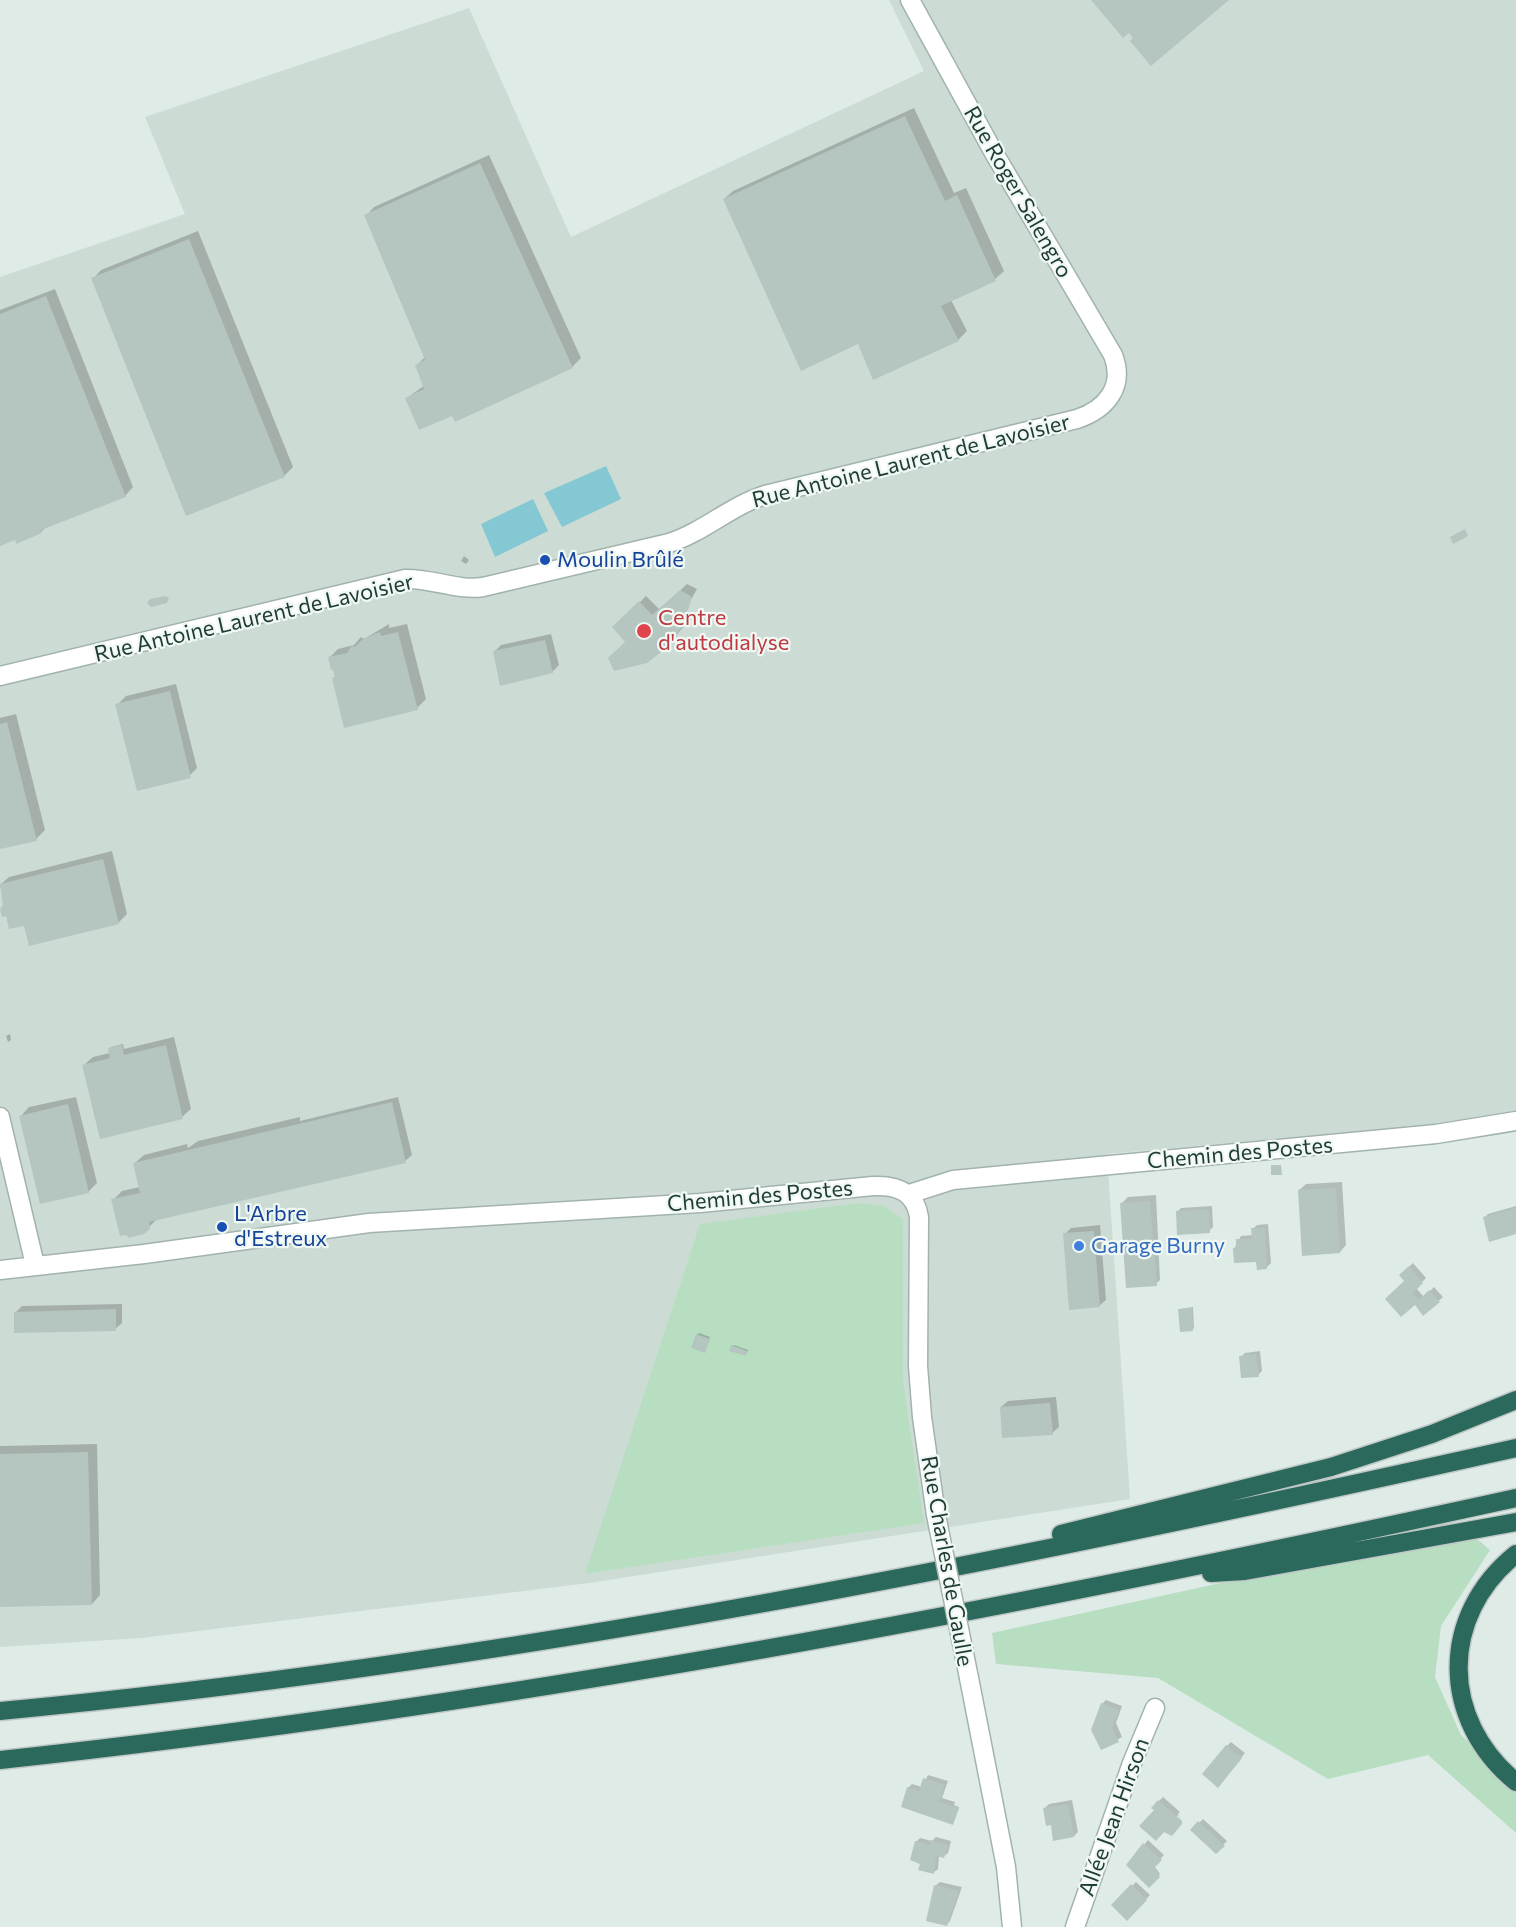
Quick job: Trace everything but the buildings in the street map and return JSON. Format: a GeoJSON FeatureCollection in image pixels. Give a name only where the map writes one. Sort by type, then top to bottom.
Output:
{"type":"FeatureCollection","features":[{"type":"Feature","properties":{"kind":"highway"},"geometry":{"type":"LineString","coordinates":[[993,1559],[1089,1526],[1341,1464],[1431,1434],[1516,1400]]}},
{"type":"Feature","properties":{"kind":"highway"},"geometry":{"type":"LineString","coordinates":[[0,1711],[207,1688],[432,1657],[713,1611],[993,1559],[1516,1448]]}},
{"type":"Feature","properties":{"kind":"highway"},"geometry":{"type":"LineString","coordinates":[[0,1760],[306,1724],[624,1676],[902,1626],[1171,1572],[1516,1498]]}},
{"type":"Feature","properties":{"kind":"highway"},"geometry":{"type":"LineString","coordinates":[[1171,1572],[1245,1571],[1516,1522]]}},
{"type":"Feature","properties":{"kind":"highway"},"geometry":{"type":"LineString","coordinates":[[1516,1554],[1499,1571],[1470,1615],[1462,1635],[1458,1674],[1463,1705],[1472,1728],[1494,1760],[1516,1782]]}},
{"type":"Feature","properties":{"kind":"street","name":"Rue Roger Salengro"},"geometry":{"type":"LineString","coordinates":[[910,0],[994,153],[1104,338],[1116,365],[1116,386]]}},
{"type":"Feature","properties":{"kind":"street","name":"Rue Antoine Laurent de Lavoisier"},"geometry":{"type":"LineString","coordinates":[[0,676],[405,579],[431,580],[473,588],[669,543],[697,532],[744,503],[765,495],[1085,416],[1104,404],[1116,386]]}},
{"type":"Feature","properties":{"kind":"street"},"geometry":{"type":"LineString","coordinates":[[0,1117],[35,1265]]}},
{"type":"Feature","properties":{"kind":"street","name":"Chemin des Postes"},"geometry":{"type":"LineString","coordinates":[[0,1269],[144,1254],[369,1223],[699,1203],[873,1186],[893,1187],[909,1194],[953,1180],[1436,1134],[1516,1121]]}},
{"type":"Feature","properties":{"kind":"street","name":"Rue Charles de Gaulle"},"geometry":{"type":"LineString","coordinates":[[909,1194],[918,1211],[920,1227],[918,1365],[936,1515],[1006,1867],[1012,1927]]}},
{"type":"Feature","properties":{"kind":"street","name":"Allée Jean Hirson"},"geometry":{"type":"LineString","coordinates":[[1075,1927],[1132,1763],[1155,1708]]}},
{"type":"Feature","properties":{"kind":"shaded area"},"geometry":{"type":"Polygon","coordinates":[[[889,0],[1516,0],[1516,1117],[1107,1154],[1130,1499],[589,1583],[141,1638],[0,1647],[0,277],[185,214],[145,117],[469,8],[571,237],[924,71],[889,0]]]}},
{"type":"Feature","properties":{"kind":"green space"},"geometry":{"type":"Polygon","coordinates":[[[858,1203],[884,1206],[903,1219],[903,1381],[924,1523],[585,1574],[700,1224],[858,1203]]]}},
{"type":"Feature","properties":{"kind":"green space"},"geometry":{"type":"Polygon","coordinates":[[[1477,1539],[1490,1550],[1441,1626],[1435,1677],[1461,1735],[1516,1789],[1516,1833],[1428,1755],[1328,1779],[1158,1678],[996,1664],[992,1633],[1216,1584],[1477,1539]]]}},
{"type":"Feature","properties":{"kind":"water"},"geometry":{"type":"Polygon","coordinates":[[[606,466],[621,499],[562,527],[544,493],[606,466]]]}},
{"type":"Feature","properties":{"kind":"water"},"geometry":{"type":"Polygon","coordinates":[[[533,499],[548,531],[495,557],[481,524],[533,499]]]}},
{"type":"Feature","properties":{"kind":"place","name":"Moulin Brûlé"},"geometry":{"type":"Point","coordinates":[545,560]}},
{"type":"Feature","properties":{"kind":"place","name":"Centre d'autodialyse"},"geometry":{"type":"Point","coordinates":[644,631]}},
{"type":"Feature","properties":{"kind":"place","name":"L'Arbre d'Estreux"},"geometry":{"type":"Point","coordinates":[222,1227]}},
{"type":"Feature","properties":{"kind":"place","name":"Garage Burny"},"geometry":{"type":"Point","coordinates":[1079,1246]}}]}
